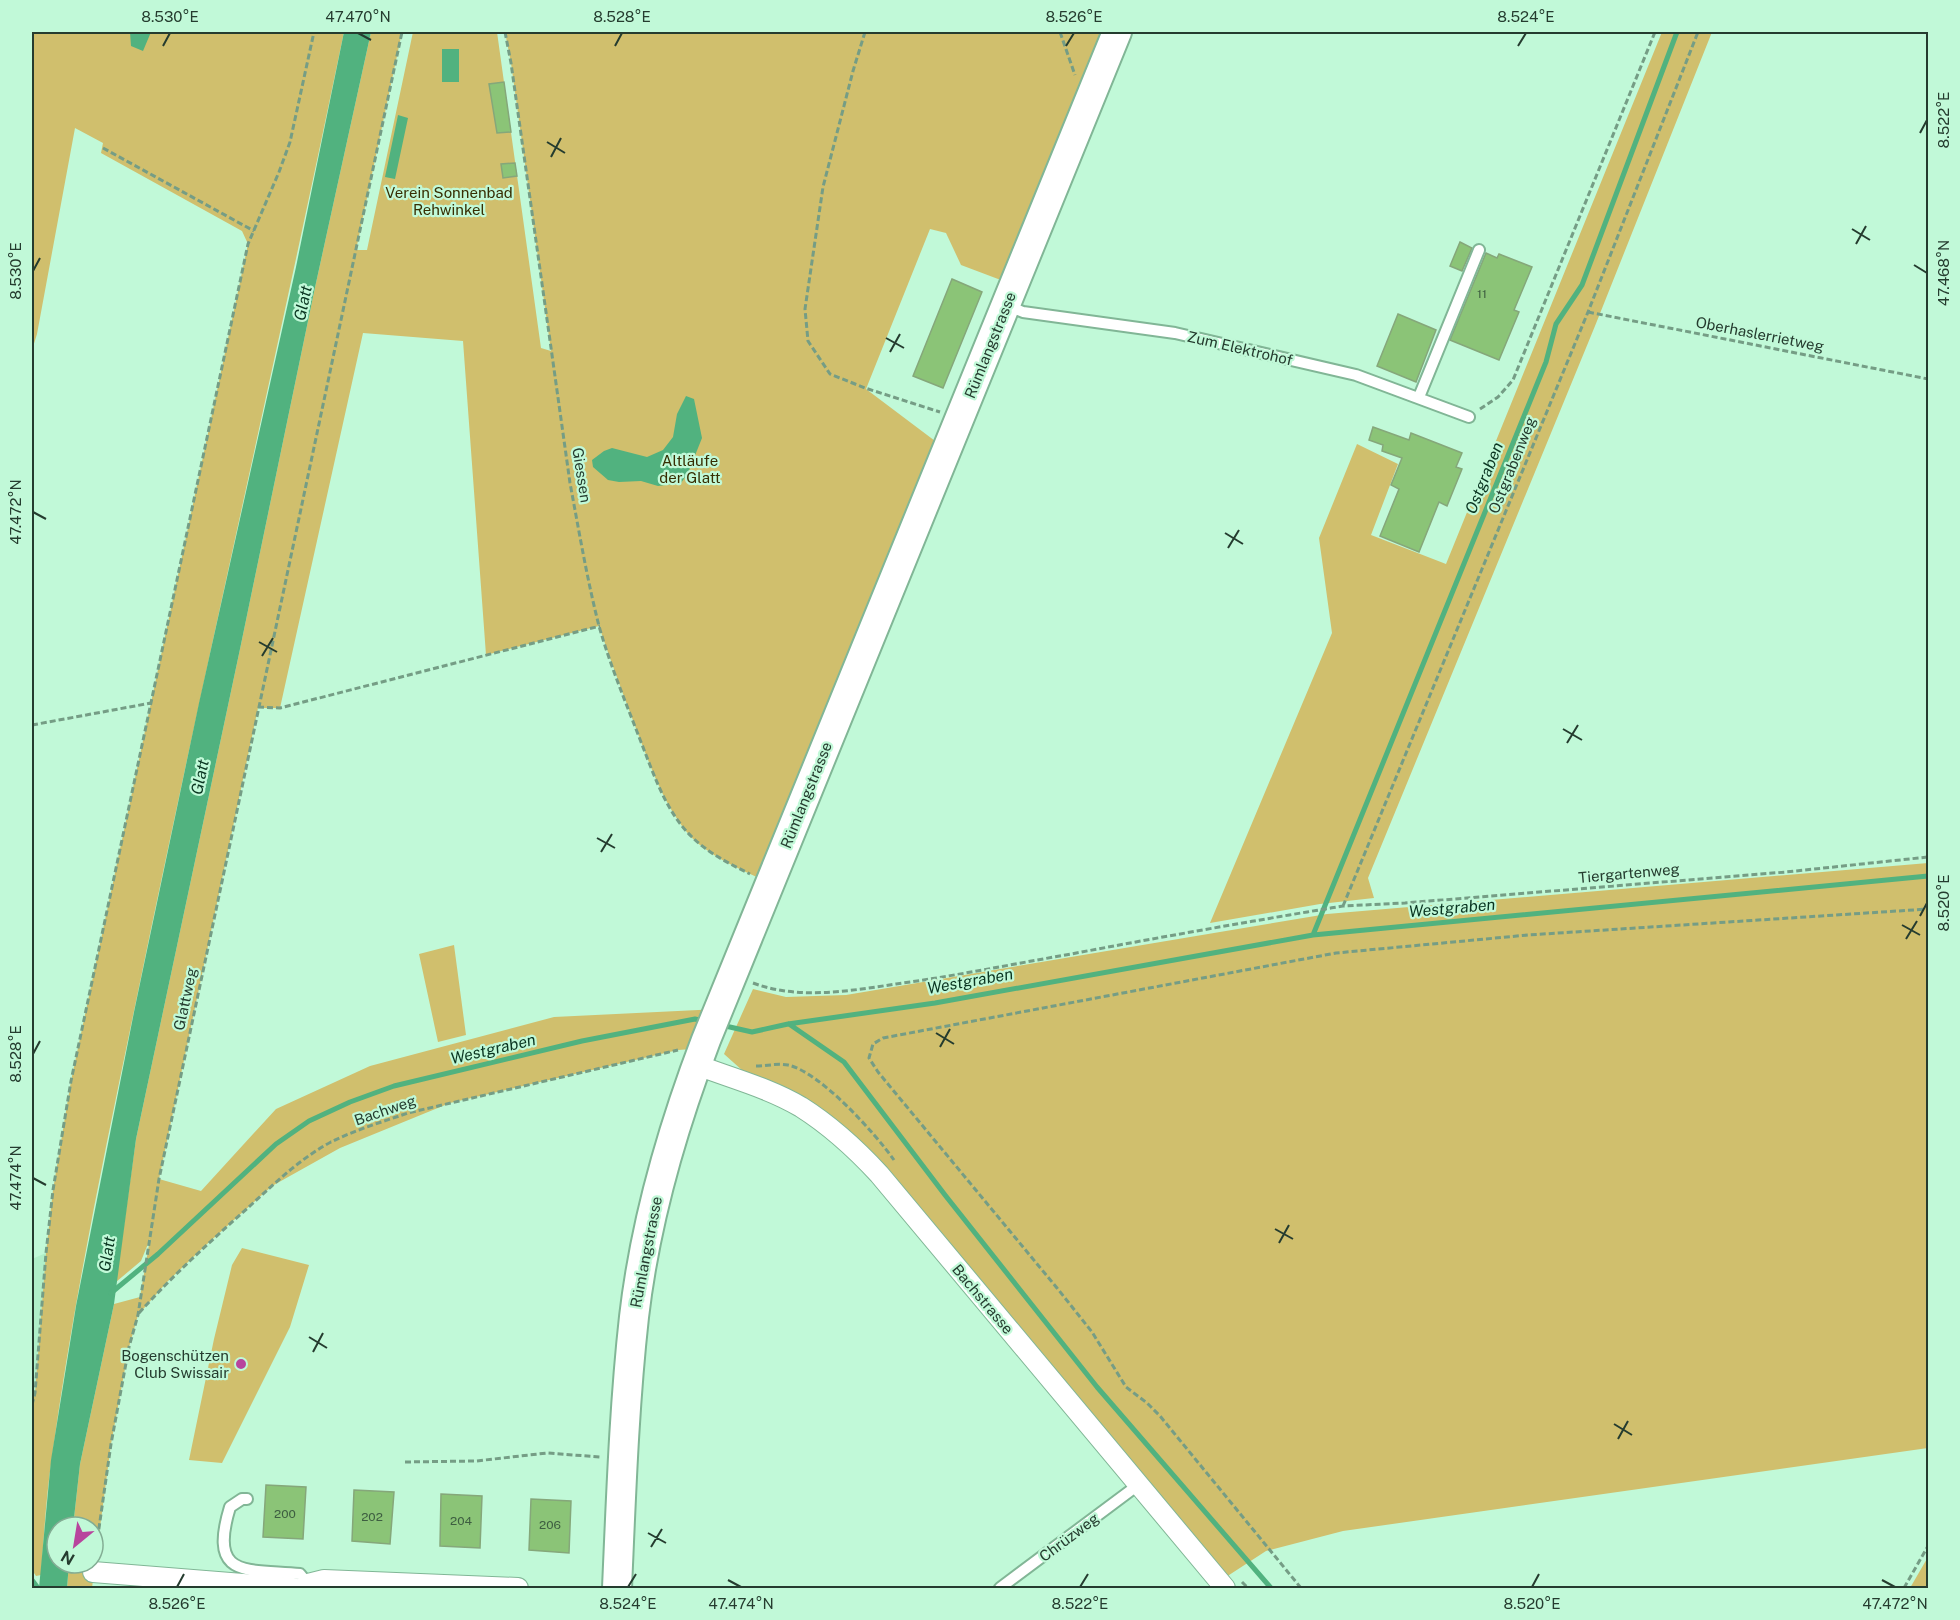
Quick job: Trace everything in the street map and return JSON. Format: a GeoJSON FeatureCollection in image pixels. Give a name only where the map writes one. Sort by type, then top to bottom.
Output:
{"type":"FeatureCollection","features":[{"type":"Feature","properties":{"kind":"street","name":"Rümlangstrasse"},"geometry":{"type":"LineString","coordinates":[[617,1588],[622,1459],[634,1316],[643,1259],[660,1184],[681,1110],[701,1052],[1116,32]]}},
{"type":"Feature","properties":{"kind":"street","name":"Bachstrasse"},"geometry":{"type":"LineString","coordinates":[[701,1052],[765,1090],[799,1106],[830,1127],[855,1148],[1225,1588]]}},
{"type":"Feature","properties":{"kind":"street"},"geometry":{"type":"LineString","coordinates":[[105,1573],[301,1587],[324,1580],[518,1588]]}},
{"type":"Feature","properties":{"kind":"lane"},"geometry":{"type":"LineString","coordinates":[[1419,397],[1479,250]]}},
{"type":"Feature","properties":{"kind":"lane","name":"Zum Elektrohof"},"geometry":{"type":"LineString","coordinates":[[1005,305],[1023,312],[1175,333],[1356,375],[1469,417]]}},
{"type":"Feature","properties":{"kind":"lane","name":"Chrüzweg"},"geometry":{"type":"LineString","coordinates":[[1000,1588],[1138,1485]]}},
{"type":"Feature","properties":{"kind":"lane"},"geometry":{"type":"LineString","coordinates":[[248,1499],[242,1499],[230,1507],[224,1533],[227,1558],[235,1566],[248,1570],[300,1574],[301,1587]]}},
{"type":"Feature","properties":{"kind":"path"},"geometry":{"type":"LineString","coordinates":[[32,1405],[35,1393],[52,1190],[71,1081],[248,244],[290,141],[315,32]]}},
{"type":"Feature","properties":{"kind":"path","name":"Glattweg"},"geometry":{"type":"LineString","coordinates":[[138,1315],[159,1179],[402,32]]}},
{"type":"Feature","properties":{"kind":"path","name":"Giessen"},"geometry":{"type":"LineString","coordinates":[[505,32],[570,483],[582,549],[600,626],[617,679],[653,772],[672,812],[692,838],[713,854],[748,873]]}},
{"type":"Feature","properties":{"kind":"path"},"geometry":{"type":"LineString","coordinates":[[865,32],[823,187],[805,309],[808,341],[830,374],[865,388],[960,418]]}},
{"type":"Feature","properties":{"kind":"path"},"geometry":{"type":"LineString","coordinates":[[1060,32],[1087,105]]}},
{"type":"Feature","properties":{"kind":"path"},"geometry":{"type":"LineString","coordinates":[[1469,417],[1498,397],[1514,380],[1655,32]]}},
{"type":"Feature","properties":{"kind":"path","name":"Ostgrabenweg"},"geometry":{"type":"LineString","coordinates":[[1343,906],[1588,312],[1698,32]]}},
{"type":"Feature","properties":{"kind":"path"},"geometry":{"type":"LineString","coordinates":[[103,148],[254,231]]}},
{"type":"Feature","properties":{"kind":"path","name":"Oberhaslerrietweg"},"geometry":{"type":"LineString","coordinates":[[1588,312],[1929,379]]}},
{"type":"Feature","properties":{"kind":"path"},"geometry":{"type":"LineString","coordinates":[[258,707],[280,708],[600,626]]}},
{"type":"Feature","properties":{"kind":"path"},"geometry":{"type":"LineString","coordinates":[[32,725],[151,703]]}},
{"type":"Feature","properties":{"kind":"path","name":"Tiergartenweg"},"geometry":{"type":"LineString","coordinates":[[768,989],[820,993],[905,983],[1343,906],[1774,873],[1929,857]]}},
{"type":"Feature","properties":{"kind":"path"},"geometry":{"type":"LineString","coordinates":[[1301,1588],[1160,1416],[1126,1387],[1092,1332],[878,1072],[868,1058],[873,1044],[883,1038],[1336,953],[1540,934],[1929,909]]}},
{"type":"Feature","properties":{"kind":"path","name":"Bachweg"},"geometry":{"type":"LineString","coordinates":[[138,1315],[167,1282],[206,1245],[302,1160],[331,1143],[367,1127],[408,1113],[678,1050],[692,1049],[701,1052]]}},
{"type":"Feature","properties":{"kind":"path"},"geometry":{"type":"LineString","coordinates":[[101,1515],[111,1444],[129,1347],[138,1315]]}},
{"type":"Feature","properties":{"kind":"path"},"geometry":{"type":"LineString","coordinates":[[405,1462],[476,1461],[547,1453],[622,1459]]}},
{"type":"Feature","properties":{"kind":"path"},"geometry":{"type":"LineString","coordinates":[[1904,1588],[1929,1546]]}},
{"type":"Feature","properties":{"kind":"shaded area"},"geometry":{"type":"Polygon","coordinates":[[[46,1253],[35,1393],[32,1405],[32,1259],[46,1253]]]}},
{"type":"Feature","properties":{"kind":"green space"},"geometry":{"type":"Polygon","coordinates":[[[32,32],[344,32],[175,817],[97,1192],[73,1324],[48,1486],[41,1575],[36,1576],[32,1570],[32,1405],[35,1393],[53,1190],[71,1081],[248,244],[242,231],[101,153],[103,143],[75,128],[37,334],[32,350],[32,32]]]}},
{"type":"Feature","properties":{"kind":"green space"},"geometry":{"type":"Polygon","coordinates":[[[371,32],[402,32],[356,250],[367,250],[413,32],[497,32],[541,348],[551,351],[505,32],[1117,32],[1014,285],[961,265],[946,233],[930,229],[866,389],[947,450],[770,883],[699,845],[674,815],[650,765],[599,626],[486,655],[463,341],[363,333],[280,708],[258,708],[159,1179],[201,1191],[276,1109],[370,1066],[554,1017],[719,1009],[692,1049],[678,1050],[450,1103],[340,1148],[272,1186],[167,1282],[138,1315],[129,1347],[111,1444],[102,1515],[74,1515],[80,1464],[114,1304],[140,1297],[150,1239],[141,1261],[116,1282],[136,1139],[371,32]]]}},
{"type":"Feature","properties":{"kind":"green space"},"geometry":{"type":"Polygon","coordinates":[[[1662,32],[1712,32],[1595,326],[1368,878],[1374,898],[1320,904],[1210,923],[1332,633],[1319,538],[1357,444],[1398,464],[1371,535],[1446,564],[1662,32]]]}},
{"type":"Feature","properties":{"kind":"green space"},"geometry":{"type":"Polygon","coordinates":[[[1928,863],[1928,1448],[1343,1531],[1266,1551],[1226,1577],[870,1152],[743,1071],[724,1054],[753,989],[786,997],[846,995],[1327,914],[1928,863]]]}},
{"type":"Feature","properties":{"kind":"green space"},"geometry":{"type":"Polygon","coordinates":[[[454,945],[466,1035],[438,1042],[419,954],[454,945]]]}},
{"type":"Feature","properties":{"kind":"green space","name":"Bogenschützen Club Swissair"},"geometry":{"type":"Polygon","coordinates":[[[242,1248],[309,1265],[290,1327],[222,1463],[189,1460],[232,1265],[242,1248]]]}},
{"type":"Feature","properties":{"kind":"green space"},"geometry":{"type":"Polygon","coordinates":[[[1928,1557],[1928,1588],[1910,1588],[1928,1557]]]}},
{"type":"Feature","properties":{"kind":"green space"},"geometry":{"type":"Polygon","coordinates":[[[68,1575],[94,1575],[92,1588],[67,1588],[68,1575]]]}},
{"type":"Feature","properties":{"kind":"water"},"geometry":{"type":"Polygon","coordinates":[[[130,32],[151,32],[143,51],[131,46],[130,32]]]}},
{"type":"Feature","properties":{"kind":"water","name":"Glatt"},"geometry":{"type":"Polygon","coordinates":[[[344,32],[371,32],[136,1139],[114,1304],[80,1464],[74,1515],[46,1515],[51,1460],[76,1306],[134,1012],[199,703],[296,267],[344,32]]]}},
{"type":"Feature","properties":{"kind":"water"},"geometry":{"type":"Polygon","coordinates":[[[442,49],[459,49],[459,82],[442,82],[442,49]]]}},
{"type":"Feature","properties":{"kind":"water"},"geometry":{"type":"Polygon","coordinates":[[[398,115],[408,118],[395,179],[385,177],[398,115]]]}},
{"type":"Feature","properties":{"kind":"water"},"geometry":{"type":"Polygon","coordinates":[[[686,396],[694,399],[702,438],[688,473],[681,483],[658,486],[641,481],[608,480],[593,467],[592,460],[612,448],[647,457],[663,450],[673,437],[677,414],[686,396]]]}},
{"type":"Feature","properties":{"kind":"water"},"geometry":{"type":"Polygon","coordinates":[[[45,1524],[45,1575],[68,1575],[67,1588],[39,1588],[45,1524]]]}},
{"type":"Feature","properties":{"kind":"building"},"geometry":{"type":"Polygon","coordinates":[[[504,82],[511,132],[497,133],[489,84],[504,82]]]}},
{"type":"Feature","properties":{"kind":"building"},"geometry":{"type":"Polygon","coordinates":[[[515,163],[517,176],[503,178],[501,164],[515,163]]]}},
{"type":"Feature","properties":{"kind":"building"},"geometry":{"type":"Polygon","coordinates":[[[1460,242],[1472,248],[1462,271],[1450,266],[1460,242]]]}},
{"type":"Feature","properties":{"kind":"building"},"geometry":{"type":"Polygon","coordinates":[[[1486,253],[1497,258],[1499,254],[1532,267],[1514,310],[1519,312],[1499,360],[1450,340],[1486,253]]]}},
{"type":"Feature","properties":{"kind":"building"},"geometry":{"type":"Polygon","coordinates":[[[952,279],[982,292],[943,388],[913,376],[952,279]]]}},
{"type":"Feature","properties":{"kind":"building"},"geometry":{"type":"Polygon","coordinates":[[[1398,314],[1436,330],[1416,382],[1377,366],[1398,314]]]}},
{"type":"Feature","properties":{"kind":"building"},"geometry":{"type":"Polygon","coordinates":[[[1373,427],[1409,440],[1411,433],[1462,453],[1456,467],[1462,469],[1447,506],[1439,502],[1419,552],[1380,536],[1399,489],[1391,485],[1402,458],[1382,451],[1383,445],[1369,440],[1373,427]]]}},
{"type":"Feature","properties":{"kind":"building"},"geometry":{"type":"Polygon","coordinates":[[[266,1485],[306,1487],[303,1539],[263,1537],[266,1485]]]}},
{"type":"Feature","properties":{"kind":"building"},"geometry":{"type":"Polygon","coordinates":[[[354,1490],[394,1492],[390,1544],[352,1541],[354,1490]]]}},
{"type":"Feature","properties":{"kind":"building"},"geometry":{"type":"Polygon","coordinates":[[[441,1494],[482,1496],[480,1548],[440,1546],[441,1494]]]}},
{"type":"Feature","properties":{"kind":"building"},"geometry":{"type":"Polygon","coordinates":[[[531,1499],[571,1501],[569,1553],[529,1550],[531,1499]]]}},
{"type":"Feature","properties":{"kind":"waterway","name":"Ostgraben"},"geometry":{"type":"LineString","coordinates":[[1313,935],[1546,362],[1556,324],[1582,285],[1677,32]]}},
{"type":"Feature","properties":{"kind":"waterway","name":"Westgraben"},"geometry":{"type":"LineString","coordinates":[[721,1025],[752,1032],[788,1024],[935,1003],[1313,935],[1928,876]]}},
{"type":"Feature","properties":{"kind":"waterway","name":"Westgraben"},"geometry":{"type":"LineString","coordinates":[[111,1293],[158,1254],[276,1144],[309,1121],[350,1102],[394,1086],[582,1041],[695,1019],[703,1021]]}},
{"type":"Feature","properties":{"kind":"waterway"},"geometry":{"type":"LineString","coordinates":[[789,1024],[844,1062],[945,1195],[1097,1387],[1271,1588]]}},
{"type":"Feature","properties":{"kind":"waterway"},"geometry":{"type":"LineString","coordinates":[[32,1580],[38,1588]]}},
{"type":"Feature","properties":{"kind":"place","name":"Bogenschützen Club Swissair"},"geometry":{"type":"Point","coordinates":[241,1364]}},
{"type":"Feature","properties":{"kind":"park label","name":"Verein Sonnenbad Rehwinkel"},"geometry":{"type":"Point","coordinates":[449,200]}},
{"type":"Feature","properties":{"kind":"park label","name":"Altläufe der Glatt"},"geometry":{"type":"Point","coordinates":[690,468]}}]}
